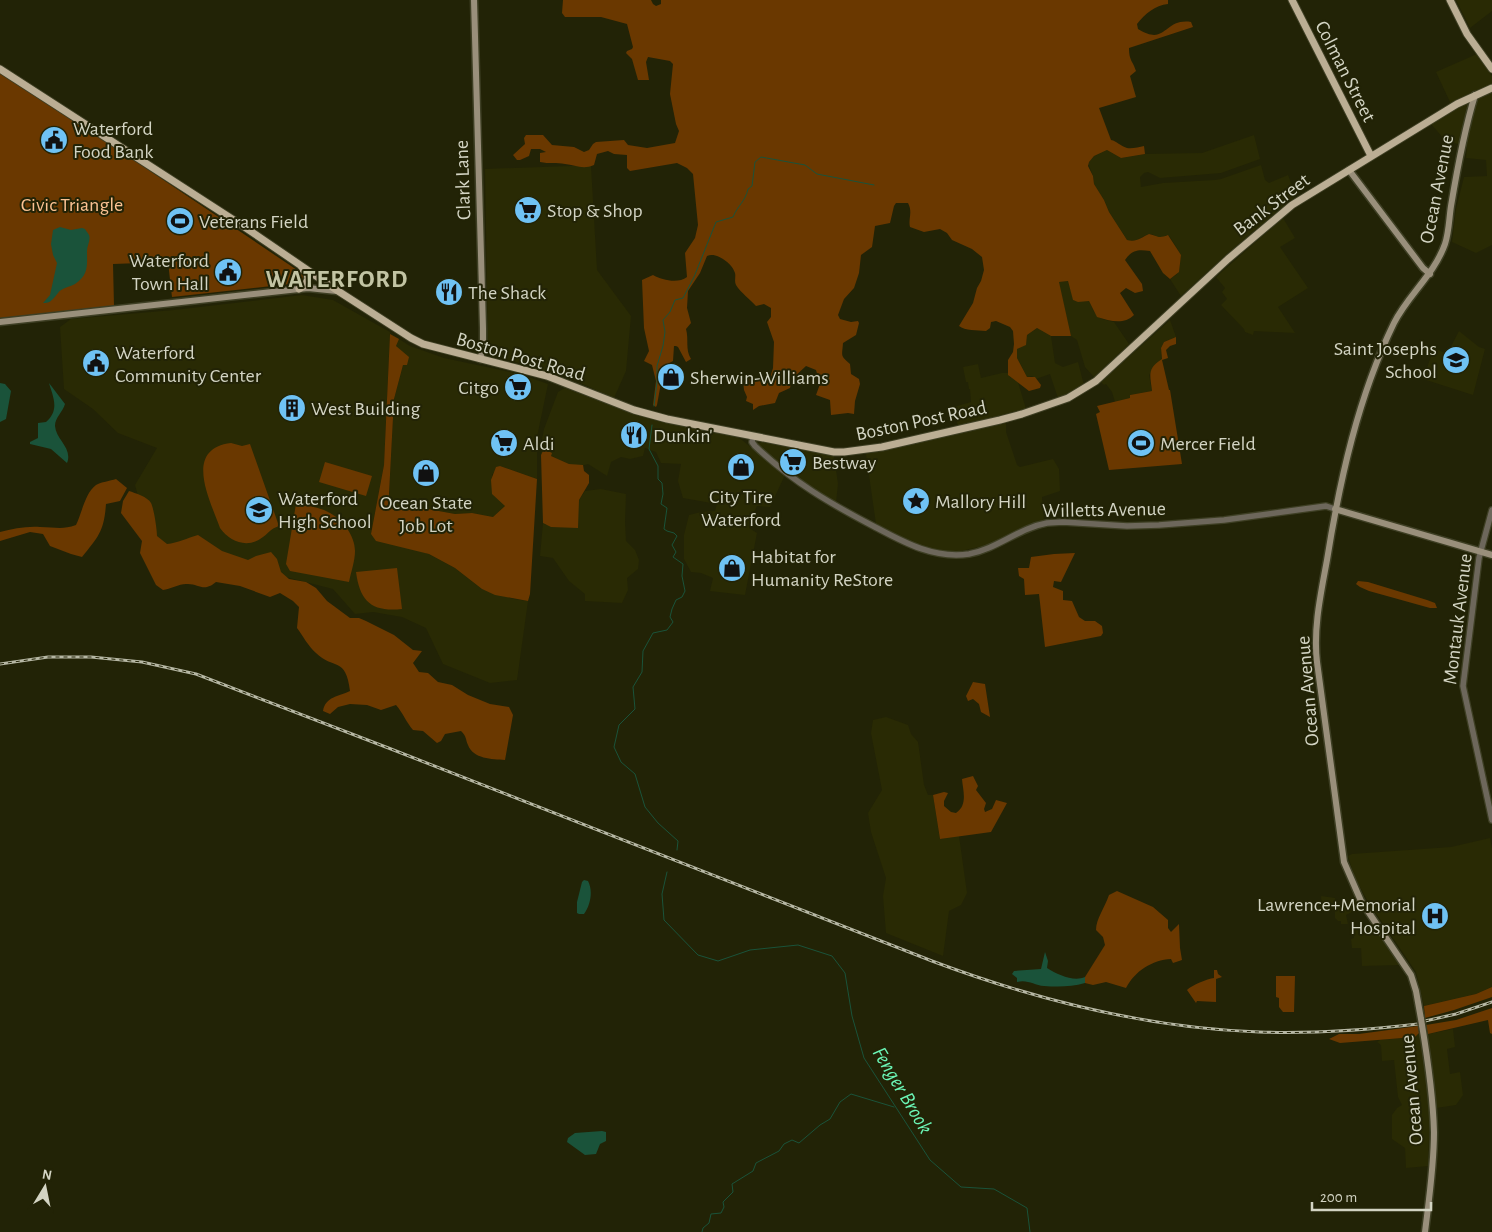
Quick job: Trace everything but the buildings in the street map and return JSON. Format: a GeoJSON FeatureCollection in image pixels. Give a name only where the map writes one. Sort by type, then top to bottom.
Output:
{"type":"FeatureCollection","features":[{"type":"Feature","properties":{"kind":"main road","name":"Clark Lane"},"geometry":{"type":"LineString","coordinates":[[474,0],[483,306],[483,335],[480,359]]}},
{"type":"Feature","properties":{"kind":"main road","name":"Colman Street"},"geometry":{"type":"LineString","coordinates":[[1292,0],[1371,156]]}},
{"type":"Feature","properties":{"kind":"main road"},"geometry":{"type":"LineString","coordinates":[[1450,0],[1467,34],[1492,69]]}},
{"type":"Feature","properties":{"kind":"main road","name":"Boston Post Road"},"geometry":{"type":"LineString","coordinates":[[0,69],[411,338],[434,348],[520,368],[557,379],[634,410],[667,419],[834,452],[865,450],[915,440],[1022,414],[1068,398],[1096,381]]}},
{"type":"Feature","properties":{"kind":"main road","name":"Bank Street"},"geometry":{"type":"LineString","coordinates":[[1096,381],[1228,259],[1295,202],[1457,104],[1492,88]]}},
{"type":"Feature","properties":{"kind":"main road","name":"Ocean Avenue"},"geometry":{"type":"LineString","coordinates":[[1425,1232],[1434,1133],[1430,1083],[1415,986],[1411,975],[1361,900],[1343,857],[1316,649],[1322,592],[1335,509],[1363,404],[1378,360],[1400,314],[1430,274],[1446,242],[1465,130],[1475,95]]}},
{"type":"Feature","properties":{"kind":"main road"},"geometry":{"type":"LineString","coordinates":[[1348,170],[1423,268],[1430,274]]}},
{"type":"Feature","properties":{"kind":"main road"},"geometry":{"type":"LineString","coordinates":[[296,261],[307,273],[308,277],[305,284],[299,289]]}},
{"type":"Feature","properties":{"kind":"main road"},"geometry":{"type":"LineString","coordinates":[[0,322],[299,289],[316,288],[338,292]]}},
{"type":"Feature","properties":{"kind":"main road","name":"Willetts Avenue"},"geometry":{"type":"LineString","coordinates":[[1335,509],[1492,554]]}},
{"type":"Feature","properties":{"kind":"street","name":"Willetts Avenue"},"geometry":{"type":"LineString","coordinates":[[753,436],[753,444],[759,450],[796,482],[814,494],[913,547],[942,554],[961,555],[979,551],[1036,525],[1047,523],[1134,526],[1224,520],[1326,506],[1335,509]]}},
{"type":"Feature","properties":{"kind":"street","name":"Montauk Avenue"},"geometry":{"type":"LineString","coordinates":[[1492,510],[1480,551],[1463,686],[1492,820]]}},
{"type":"Feature","properties":{"kind":"shaded area"},"geometry":{"type":"Polygon","coordinates":[[[1456,0],[1492,0],[1492,11],[1470,28],[1456,0]]]}},
{"type":"Feature","properties":{"kind":"shaded area"},"geometry":{"type":"Polygon","coordinates":[[[1477,54],[1492,76],[1492,245],[1476,253],[1452,242],[1456,209],[1464,177],[1487,176],[1486,160],[1466,158],[1467,147],[1445,140],[1431,124],[1447,115],[1450,102],[1436,72],[1477,54]]]}},
{"type":"Feature","properties":{"kind":"shaded area"},"geometry":{"type":"Polygon","coordinates":[[[1254,135],[1260,159],[1221,173],[1160,178],[1148,172],[1140,177],[1141,187],[1163,183],[1215,180],[1261,165],[1265,180],[1269,183],[1288,175],[1296,196],[1230,251],[1181,296],[1170,279],[1179,270],[1181,255],[1170,237],[1167,235],[1157,238],[1152,234],[1137,240],[1127,240],[1094,184],[1088,163],[1094,156],[1107,150],[1121,158],[1145,154],[1202,153],[1254,135]]]}},
{"type":"Feature","properties":{"kind":"shaded area"},"geometry":{"type":"Polygon","coordinates":[[[591,166],[597,270],[631,316],[626,371],[614,398],[567,377],[488,354],[485,169],[591,166]]]}},
{"type":"Feature","properties":{"kind":"shaded area"},"geometry":{"type":"Polygon","coordinates":[[[1283,218],[1295,238],[1280,247],[1308,288],[1278,307],[1295,333],[1254,331],[1253,335],[1245,332],[1221,305],[1227,299],[1222,292],[1225,288],[1216,277],[1283,218]]]}},
{"type":"Feature","properties":{"kind":"shaded area"},"geometry":{"type":"Polygon","coordinates":[[[60,227],[71,230],[82,228],[89,234],[87,265],[80,281],[59,291],[50,302],[43,303],[50,295],[57,263],[51,244],[53,230],[60,227]]]}},
{"type":"Feature","properties":{"kind":"shaded area"},"geometry":{"type":"Polygon","coordinates":[[[1068,281],[1074,301],[1089,301],[1094,312],[1102,319],[1114,322],[1129,344],[1094,377],[1085,367],[1077,340],[1071,336],[1059,285],[1059,282],[1068,281]]]}},
{"type":"Feature","properties":{"kind":"shaded area","name":"Waterford High School"},"geometry":{"type":"Polygon","coordinates":[[[302,295],[333,300],[390,332],[384,465],[371,534],[429,554],[455,568],[482,589],[514,599],[528,601],[517,680],[490,683],[443,664],[426,628],[402,617],[373,612],[355,614],[333,589],[151,543],[135,485],[157,448],[118,433],[93,409],[64,389],[60,327],[71,319],[174,310],[302,295]]]}},
{"type":"Feature","properties":{"kind":"shaded area"},"geometry":{"type":"Polygon","coordinates":[[[1170,320],[1176,337],[1164,342],[1161,348],[1162,360],[1149,375],[1152,391],[1130,395],[1130,398],[1115,402],[1112,392],[1106,384],[1104,385],[1101,382],[1170,320]]]}},
{"type":"Feature","properties":{"kind":"shaded area"},"geometry":{"type":"Polygon","coordinates":[[[1037,328],[1051,336],[1055,363],[1063,367],[1078,362],[1084,385],[1058,398],[1050,374],[1036,379],[1032,376],[1027,377],[1017,358],[1017,349],[1026,343],[1027,335],[1037,328]]]}},
{"type":"Feature","properties":{"kind":"shaded area","name":"Saint Josephs School"},"geometry":{"type":"Polygon","coordinates":[[[1459,331],[1479,347],[1485,349],[1473,395],[1423,379],[1434,348],[1447,354],[1459,331]]]}},
{"type":"Feature","properties":{"kind":"shaded area"},"geometry":{"type":"Polygon","coordinates":[[[399,339],[410,346],[444,358],[520,374],[548,384],[537,437],[537,479],[500,466],[492,475],[505,506],[493,517],[472,513],[455,514],[417,507],[390,506],[394,399],[403,365],[407,365],[396,346],[399,339]]]}},
{"type":"Feature","properties":{"kind":"shaded area"},"geometry":{"type":"Polygon","coordinates":[[[978,364],[981,378],[1008,373],[1010,377],[1016,380],[1026,409],[958,427],[954,407],[971,402],[970,389],[968,382],[966,382],[963,367],[978,364]]]}},
{"type":"Feature","properties":{"kind":"shaded area"},"geometry":{"type":"Polygon","coordinates":[[[0,383],[5,384],[11,391],[6,419],[0,422],[0,383]]]}},
{"type":"Feature","properties":{"kind":"shaded area"},"geometry":{"type":"Polygon","coordinates":[[[49,383],[65,404],[56,420],[55,426],[58,436],[68,453],[67,463],[51,449],[30,444],[30,442],[38,438],[38,423],[46,422],[53,413],[54,398],[49,383]]]}},
{"type":"Feature","properties":{"kind":"shaded area"},"geometry":{"type":"Polygon","coordinates":[[[565,388],[633,414],[671,424],[737,437],[785,475],[770,507],[757,506],[753,515],[749,528],[757,533],[745,595],[710,591],[713,578],[701,573],[691,572],[684,559],[684,535],[689,515],[715,511],[717,504],[683,498],[678,481],[681,464],[661,463],[656,452],[645,448],[643,456],[630,459],[621,457],[611,462],[607,476],[588,464],[581,466],[569,464],[542,453],[541,455],[544,429],[558,392],[565,388]]]}},
{"type":"Feature","properties":{"kind":"shaded area"},"geometry":{"type":"Polygon","coordinates":[[[1006,423],[1006,432],[1017,465],[1020,467],[1053,459],[1059,469],[1060,491],[1042,497],[1044,521],[1030,524],[994,542],[956,552],[924,548],[876,524],[866,454],[1006,423]]]}},
{"type":"Feature","properties":{"kind":"shaded area"},"geometry":{"type":"Polygon","coordinates":[[[762,442],[834,456],[838,484],[836,503],[813,490],[784,468],[758,445],[758,443],[762,442]]]}},
{"type":"Feature","properties":{"kind":"shaded area"},"geometry":{"type":"Polygon","coordinates":[[[601,489],[626,494],[626,541],[635,550],[639,560],[638,569],[627,578],[628,590],[622,603],[585,601],[585,594],[569,581],[553,558],[540,556],[543,523],[546,525],[579,500],[585,491],[601,489]]]}},
{"type":"Feature","properties":{"kind":"shaded area"},"geometry":{"type":"Polygon","coordinates":[[[886,717],[908,725],[911,734],[918,742],[924,785],[928,795],[933,795],[940,839],[959,836],[967,893],[961,905],[949,911],[943,956],[886,933],[883,896],[886,878],[871,832],[868,813],[882,790],[871,733],[873,720],[886,717]]]}},
{"type":"Feature","properties":{"kind":"shaded area","name":"Lawrence+Memorial Hospital"},"geometry":{"type":"Polygon","coordinates":[[[1490,838],[1492,848],[1492,987],[1476,994],[1424,1006],[1416,972],[1367,900],[1354,876],[1348,856],[1352,854],[1451,847],[1490,838]]]}},
{"type":"Feature","properties":{"kind":"shaded area"},"geometry":{"type":"Polygon","coordinates":[[[584,880],[588,881],[590,885],[590,898],[584,914],[579,914],[577,913],[577,902],[584,880]]]}},
{"type":"Feature","properties":{"kind":"shaded area"},"geometry":{"type":"Polygon","coordinates":[[[1321,896],[1335,898],[1336,903],[1358,901],[1361,907],[1346,915],[1348,924],[1341,924],[1341,921],[1335,918],[1335,908],[1322,908],[1321,896]]]}},
{"type":"Feature","properties":{"kind":"shaded area"},"geometry":{"type":"Polygon","coordinates":[[[1370,923],[1400,965],[1362,966],[1361,948],[1352,948],[1351,939],[1354,938],[1354,930],[1363,928],[1370,923]]]}},
{"type":"Feature","properties":{"kind":"shaded area"},"geometry":{"type":"Polygon","coordinates":[[[1045,952],[1048,961],[1047,968],[1071,978],[1085,977],[1085,983],[1054,987],[1024,981],[1017,982],[1017,978],[1012,974],[1014,971],[1041,969],[1045,952]]]}},
{"type":"Feature","properties":{"kind":"shaded area"},"geometry":{"type":"Polygon","coordinates":[[[1453,1029],[1455,1047],[1447,1049],[1450,1074],[1460,1072],[1463,1095],[1456,1105],[1430,1109],[1428,1166],[1406,1168],[1405,1148],[1392,1139],[1392,1115],[1402,1105],[1398,1097],[1394,1060],[1382,1061],[1381,1045],[1377,1042],[1380,1040],[1414,1037],[1419,1033],[1427,1031],[1428,1034],[1453,1029]]]}},
{"type":"Feature","properties":{"kind":"shaded area"},"geometry":{"type":"Polygon","coordinates":[[[606,1132],[606,1141],[600,1144],[596,1154],[585,1155],[567,1142],[568,1138],[575,1133],[606,1132]]]}},
{"type":"Feature","properties":{"kind":"green space"},"geometry":{"type":"Polygon","coordinates":[[[563,0],[651,0],[656,6],[661,4],[661,0],[1168,0],[1168,4],[1155,8],[1143,17],[1137,24],[1138,29],[1147,34],[1155,35],[1182,22],[1191,22],[1193,27],[1129,48],[1130,58],[1136,71],[1130,76],[1136,97],[1099,108],[1111,140],[1127,148],[1144,146],[1145,154],[1121,158],[1107,150],[1094,156],[1088,166],[1093,176],[1094,184],[1127,240],[1136,240],[1149,234],[1160,237],[1168,235],[1181,255],[1179,272],[1170,279],[1163,273],[1150,251],[1139,250],[1130,254],[1125,260],[1142,284],[1143,291],[1135,293],[1126,288],[1120,293],[1134,315],[1121,321],[1097,317],[1089,301],[1078,302],[1073,300],[1068,281],[1059,282],[1071,336],[1051,336],[1037,328],[1027,335],[1026,345],[1017,349],[1017,358],[1027,377],[1035,377],[1041,385],[1040,388],[1029,391],[1008,375],[1008,360],[1013,352],[1014,344],[1013,331],[1010,327],[996,321],[991,322],[990,328],[986,331],[968,330],[959,326],[973,303],[981,281],[984,270],[982,257],[972,249],[952,240],[947,233],[940,229],[924,232],[910,227],[908,203],[896,203],[890,223],[875,226],[872,247],[861,255],[859,273],[854,288],[844,299],[838,315],[840,319],[851,322],[858,321],[859,323],[856,335],[843,343],[842,351],[843,357],[850,364],[851,374],[859,379],[860,384],[855,401],[854,414],[831,415],[830,400],[816,395],[820,384],[816,370],[806,366],[792,379],[790,388],[779,393],[775,403],[759,406],[753,410],[753,404],[746,401],[747,397],[743,380],[746,378],[769,381],[773,368],[774,342],[767,322],[771,317],[771,308],[764,304],[756,306],[740,291],[735,282],[734,269],[724,259],[715,255],[707,256],[700,273],[688,291],[687,308],[691,323],[686,329],[688,352],[691,359],[686,362],[678,347],[674,346],[673,361],[664,366],[656,407],[653,405],[656,381],[652,365],[644,361],[649,351],[644,328],[642,280],[653,275],[670,280],[679,280],[687,277],[685,253],[695,238],[698,225],[693,174],[687,168],[677,163],[630,171],[627,168],[627,155],[614,154],[608,151],[597,154],[594,165],[586,167],[540,162],[540,153],[546,152],[540,149],[531,149],[529,156],[520,160],[517,160],[513,155],[525,144],[524,138],[526,135],[543,135],[552,145],[574,147],[584,152],[589,150],[596,142],[624,140],[628,145],[647,148],[675,143],[679,131],[670,94],[673,64],[670,61],[648,57],[646,62],[649,80],[638,80],[632,59],[626,53],[633,47],[627,24],[601,17],[565,17],[562,13],[563,0]]]}},
{"type":"Feature","properties":{"kind":"green space","name":"Civic Triangle"},"geometry":{"type":"Polygon","coordinates":[[[0,70],[300,272],[303,275],[302,281],[299,283],[172,297],[168,262],[113,264],[114,306],[0,318],[0,70]]]}},
{"type":"Feature","properties":{"kind":"green space"},"geometry":{"type":"Polygon","coordinates":[[[390,334],[399,339],[396,346],[409,357],[407,365],[403,365],[394,399],[390,506],[417,507],[455,514],[472,513],[493,517],[505,506],[492,494],[491,480],[496,467],[500,466],[537,479],[528,601],[495,595],[482,589],[455,568],[429,554],[376,541],[371,534],[384,465],[390,334]]]}},
{"type":"Feature","properties":{"kind":"green space","name":"Mercer Field"},"geometry":{"type":"Polygon","coordinates":[[[1176,337],[1176,344],[1166,350],[1168,358],[1162,360],[1170,390],[1182,464],[1109,470],[1096,414],[1100,412],[1097,406],[1130,398],[1130,395],[1152,391],[1151,372],[1154,366],[1162,359],[1161,348],[1164,342],[1176,337]]]}},
{"type":"Feature","properties":{"kind":"green space"},"geometry":{"type":"Polygon","coordinates":[[[231,443],[242,446],[250,444],[279,526],[251,543],[234,540],[220,528],[211,505],[204,478],[204,466],[207,455],[216,447],[231,443]]]}},
{"type":"Feature","properties":{"kind":"green space"},"geometry":{"type":"Polygon","coordinates":[[[546,450],[552,453],[551,456],[569,464],[583,465],[584,471],[589,475],[589,483],[579,500],[578,528],[551,527],[543,523],[541,455],[546,450]]]}},
{"type":"Feature","properties":{"kind":"green space"},"geometry":{"type":"Polygon","coordinates":[[[325,462],[372,476],[366,496],[319,482],[325,462]]]}},
{"type":"Feature","properties":{"kind":"green space"},"geometry":{"type":"Polygon","coordinates":[[[116,479],[127,488],[120,501],[106,504],[100,533],[82,557],[50,546],[43,534],[30,532],[0,541],[0,532],[30,527],[62,528],[76,525],[86,498],[92,489],[98,484],[116,479]]]}},
{"type":"Feature","properties":{"kind":"green space"},"geometry":{"type":"Polygon","coordinates":[[[129,491],[144,497],[151,503],[157,536],[167,544],[198,535],[222,551],[248,560],[271,552],[277,559],[281,572],[289,579],[306,582],[316,588],[327,601],[350,618],[359,618],[366,621],[394,635],[413,650],[422,651],[413,663],[419,672],[428,673],[438,682],[452,685],[468,695],[490,704],[509,707],[513,715],[505,760],[478,756],[470,750],[461,731],[445,734],[441,741],[437,743],[423,731],[413,730],[396,705],[381,710],[367,705],[350,704],[338,707],[330,714],[323,711],[327,702],[350,691],[348,680],[342,668],[322,658],[313,650],[297,628],[299,607],[280,593],[270,597],[240,586],[216,582],[208,587],[186,584],[163,590],[156,585],[140,553],[142,541],[121,513],[123,501],[129,491]]]}},
{"type":"Feature","properties":{"kind":"green space"},"geometry":{"type":"Polygon","coordinates":[[[296,504],[326,511],[335,516],[351,534],[355,551],[349,582],[290,571],[286,564],[296,504]]]}},
{"type":"Feature","properties":{"kind":"green space"},"geometry":{"type":"Polygon","coordinates":[[[1075,553],[1061,582],[1054,581],[1053,587],[1063,591],[1063,600],[1072,601],[1079,617],[1085,621],[1095,621],[1102,626],[1103,633],[1101,636],[1045,647],[1039,594],[1025,595],[1024,579],[1019,576],[1018,568],[1029,568],[1031,557],[1075,553]]]}},
{"type":"Feature","properties":{"kind":"green space"},"geometry":{"type":"Polygon","coordinates":[[[397,568],[402,609],[383,609],[369,603],[361,591],[356,572],[397,568]]]}},
{"type":"Feature","properties":{"kind":"green space"},"geometry":{"type":"Polygon","coordinates":[[[1358,581],[1368,582],[1427,600],[1435,603],[1437,608],[1430,608],[1369,591],[1356,584],[1358,581]]]}},
{"type":"Feature","properties":{"kind":"green space"},"geometry":{"type":"Polygon","coordinates":[[[973,682],[985,684],[990,717],[981,712],[979,704],[973,699],[968,701],[966,696],[973,682]]]}},
{"type":"Feature","properties":{"kind":"green space"},"geometry":{"type":"Polygon","coordinates":[[[973,776],[978,786],[976,790],[986,803],[985,812],[992,809],[996,800],[1007,803],[991,832],[940,839],[933,795],[944,792],[948,793],[944,806],[951,812],[956,813],[960,810],[963,802],[962,779],[973,776]]]}},
{"type":"Feature","properties":{"kind":"green space"},"geometry":{"type":"Polygon","coordinates":[[[1117,891],[1153,907],[1168,920],[1168,928],[1171,932],[1179,924],[1182,960],[1173,963],[1171,959],[1164,960],[1145,967],[1134,976],[1126,988],[1106,982],[1093,985],[1085,983],[1085,977],[1105,945],[1103,937],[1096,930],[1097,922],[1109,895],[1117,891]]]}},
{"type":"Feature","properties":{"kind":"green space"},"geometry":{"type":"Polygon","coordinates":[[[1214,970],[1217,970],[1218,974],[1222,977],[1216,979],[1216,1002],[1197,1001],[1196,1003],[1187,990],[1200,982],[1214,978],[1214,970]]]}},
{"type":"Feature","properties":{"kind":"green space"},"geometry":{"type":"Polygon","coordinates":[[[1276,976],[1295,976],[1294,1012],[1283,1012],[1279,1007],[1279,998],[1276,997],[1276,976]]]}},
{"type":"Feature","properties":{"kind":"green space"},"geometry":{"type":"Polygon","coordinates":[[[1492,987],[1492,997],[1425,1018],[1424,1006],[1476,994],[1492,987]]]}},
{"type":"Feature","properties":{"kind":"green space"},"geometry":{"type":"Polygon","coordinates":[[[1492,1008],[1492,1034],[1490,1033],[1488,1020],[1428,1034],[1426,1025],[1456,1020],[1492,1008]]]}},
{"type":"Feature","properties":{"kind":"green space"},"geometry":{"type":"Polygon","coordinates":[[[1418,1026],[1419,1033],[1415,1037],[1340,1043],[1329,1039],[1339,1034],[1359,1034],[1418,1026]]]}},
{"type":"Feature","properties":{"kind":"waterway","name":"Fenger Brook"},"geometry":{"type":"LineString","coordinates":[[654,406],[657,366],[665,332],[663,320],[670,312],[675,300],[683,298],[694,277],[716,222],[733,217],[748,189],[752,186],[755,162],[761,157],[805,165],[817,174],[874,185]]}},
{"type":"Feature","properties":{"kind":"waterway","name":"Fenger Brook"},"geometry":{"type":"LineString","coordinates":[[652,425],[649,449],[658,466],[658,479],[662,483],[663,494],[661,504],[667,508],[664,529],[677,536],[672,545],[676,552],[673,557],[683,564],[682,576],[685,591],[682,597],[676,600],[672,609],[670,617],[673,622],[667,630],[653,633],[643,651],[642,672],[633,687],[635,709],[619,725],[614,747],[621,762],[635,774],[645,807],[658,823],[678,841],[677,850]]}},
{"type":"Feature","properties":{"kind":"waterway","name":"Fenger Brook"},"geometry":{"type":"LineString","coordinates":[[667,872],[662,894],[664,920],[698,955],[718,961],[750,950],[798,945],[832,956],[845,973],[852,1016],[864,1058],[930,1160],[961,1187],[994,1189],[1027,1208],[1030,1232]]}},
{"type":"Feature","properties":{"kind":"waterway"},"geometry":{"type":"LineString","coordinates":[[702,1232],[703,1228],[709,1223],[711,1214],[721,1213],[724,1207],[723,1202],[733,1192],[732,1184],[753,1171],[756,1163],[779,1151],[784,1144],[792,1140],[799,1143],[830,1119],[840,1102],[851,1094],[894,1107]]}},
{"type":"Feature","properties":{"kind":"railway"},"geometry":{"type":"LineString","coordinates":[[0,664],[48,657],[91,657],[142,662],[196,674],[932,961],[1052,1000],[1092,1010],[1175,1025],[1259,1032],[1359,1030],[1418,1024]]}},
{"type":"Feature","properties":{"kind":"railway"},"geometry":{"type":"LineString","coordinates":[[1425,1021],[1456,1014],[1492,1002]]}},
{"type":"Feature","properties":{"kind":"place","name":"Waterford Food Bank"},"geometry":{"type":"Point","coordinates":[54,140]}},
{"type":"Feature","properties":{"kind":"place","name":"Stop & Shop"},"geometry":{"type":"Point","coordinates":[528,210]}},
{"type":"Feature","properties":{"kind":"place","name":"Veterans Field"},"geometry":{"type":"Point","coordinates":[180,221]}},
{"type":"Feature","properties":{"kind":"place","name":"Waterford Town Hall"},"geometry":{"type":"Point","coordinates":[228,272]}},
{"type":"Feature","properties":{"kind":"place","name":"The Shack"},"geometry":{"type":"Point","coordinates":[449,292]}},
{"type":"Feature","properties":{"kind":"place","name":"Saint Josephs School"},"geometry":{"type":"Point","coordinates":[1456,360]}},
{"type":"Feature","properties":{"kind":"place","name":"Waterford Community Center"},"geometry":{"type":"Point","coordinates":[96,363]}},
{"type":"Feature","properties":{"kind":"place","name":"Sherwin-Williams"},"geometry":{"type":"Point","coordinates":[671,377]}},
{"type":"Feature","properties":{"kind":"place","name":"Citgo"},"geometry":{"type":"Point","coordinates":[518,387]}},
{"type":"Feature","properties":{"kind":"place","name":"West Building"},"geometry":{"type":"Point","coordinates":[292,408]}},
{"type":"Feature","properties":{"kind":"place","name":"Dunkin'"},"geometry":{"type":"Point","coordinates":[634,435]}},
{"type":"Feature","properties":{"kind":"place","name":"Aldi"},"geometry":{"type":"Point","coordinates":[504,443]}},
{"type":"Feature","properties":{"kind":"place","name":"Mercer Field"},"geometry":{"type":"Point","coordinates":[1141,443]}},
{"type":"Feature","properties":{"kind":"place","name":"Bestway"},"geometry":{"type":"Point","coordinates":[793,462]}},
{"type":"Feature","properties":{"kind":"place","name":"City Tire Waterford"},"geometry":{"type":"Point","coordinates":[741,467]}},
{"type":"Feature","properties":{"kind":"place","name":"Ocean State Job Lot"},"geometry":{"type":"Point","coordinates":[426,473]}},
{"type":"Feature","properties":{"kind":"place","name":"Mallory Hill"},"geometry":{"type":"Point","coordinates":[916,501]}},
{"type":"Feature","properties":{"kind":"place","name":"Waterford High School"},"geometry":{"type":"Point","coordinates":[259,510]}},
{"type":"Feature","properties":{"kind":"place","name":"Habitat for Humanity ReStore"},"geometry":{"type":"Point","coordinates":[732,568]}},
{"type":"Feature","properties":{"kind":"place","name":"Lawrence+Memorial Hospital"},"geometry":{"type":"Point","coordinates":[1435,916]}},
{"type":"Feature","properties":{"kind":"district","name":"WATERFORD"},"geometry":{"type":"Point","coordinates":[337,278]}}]}
